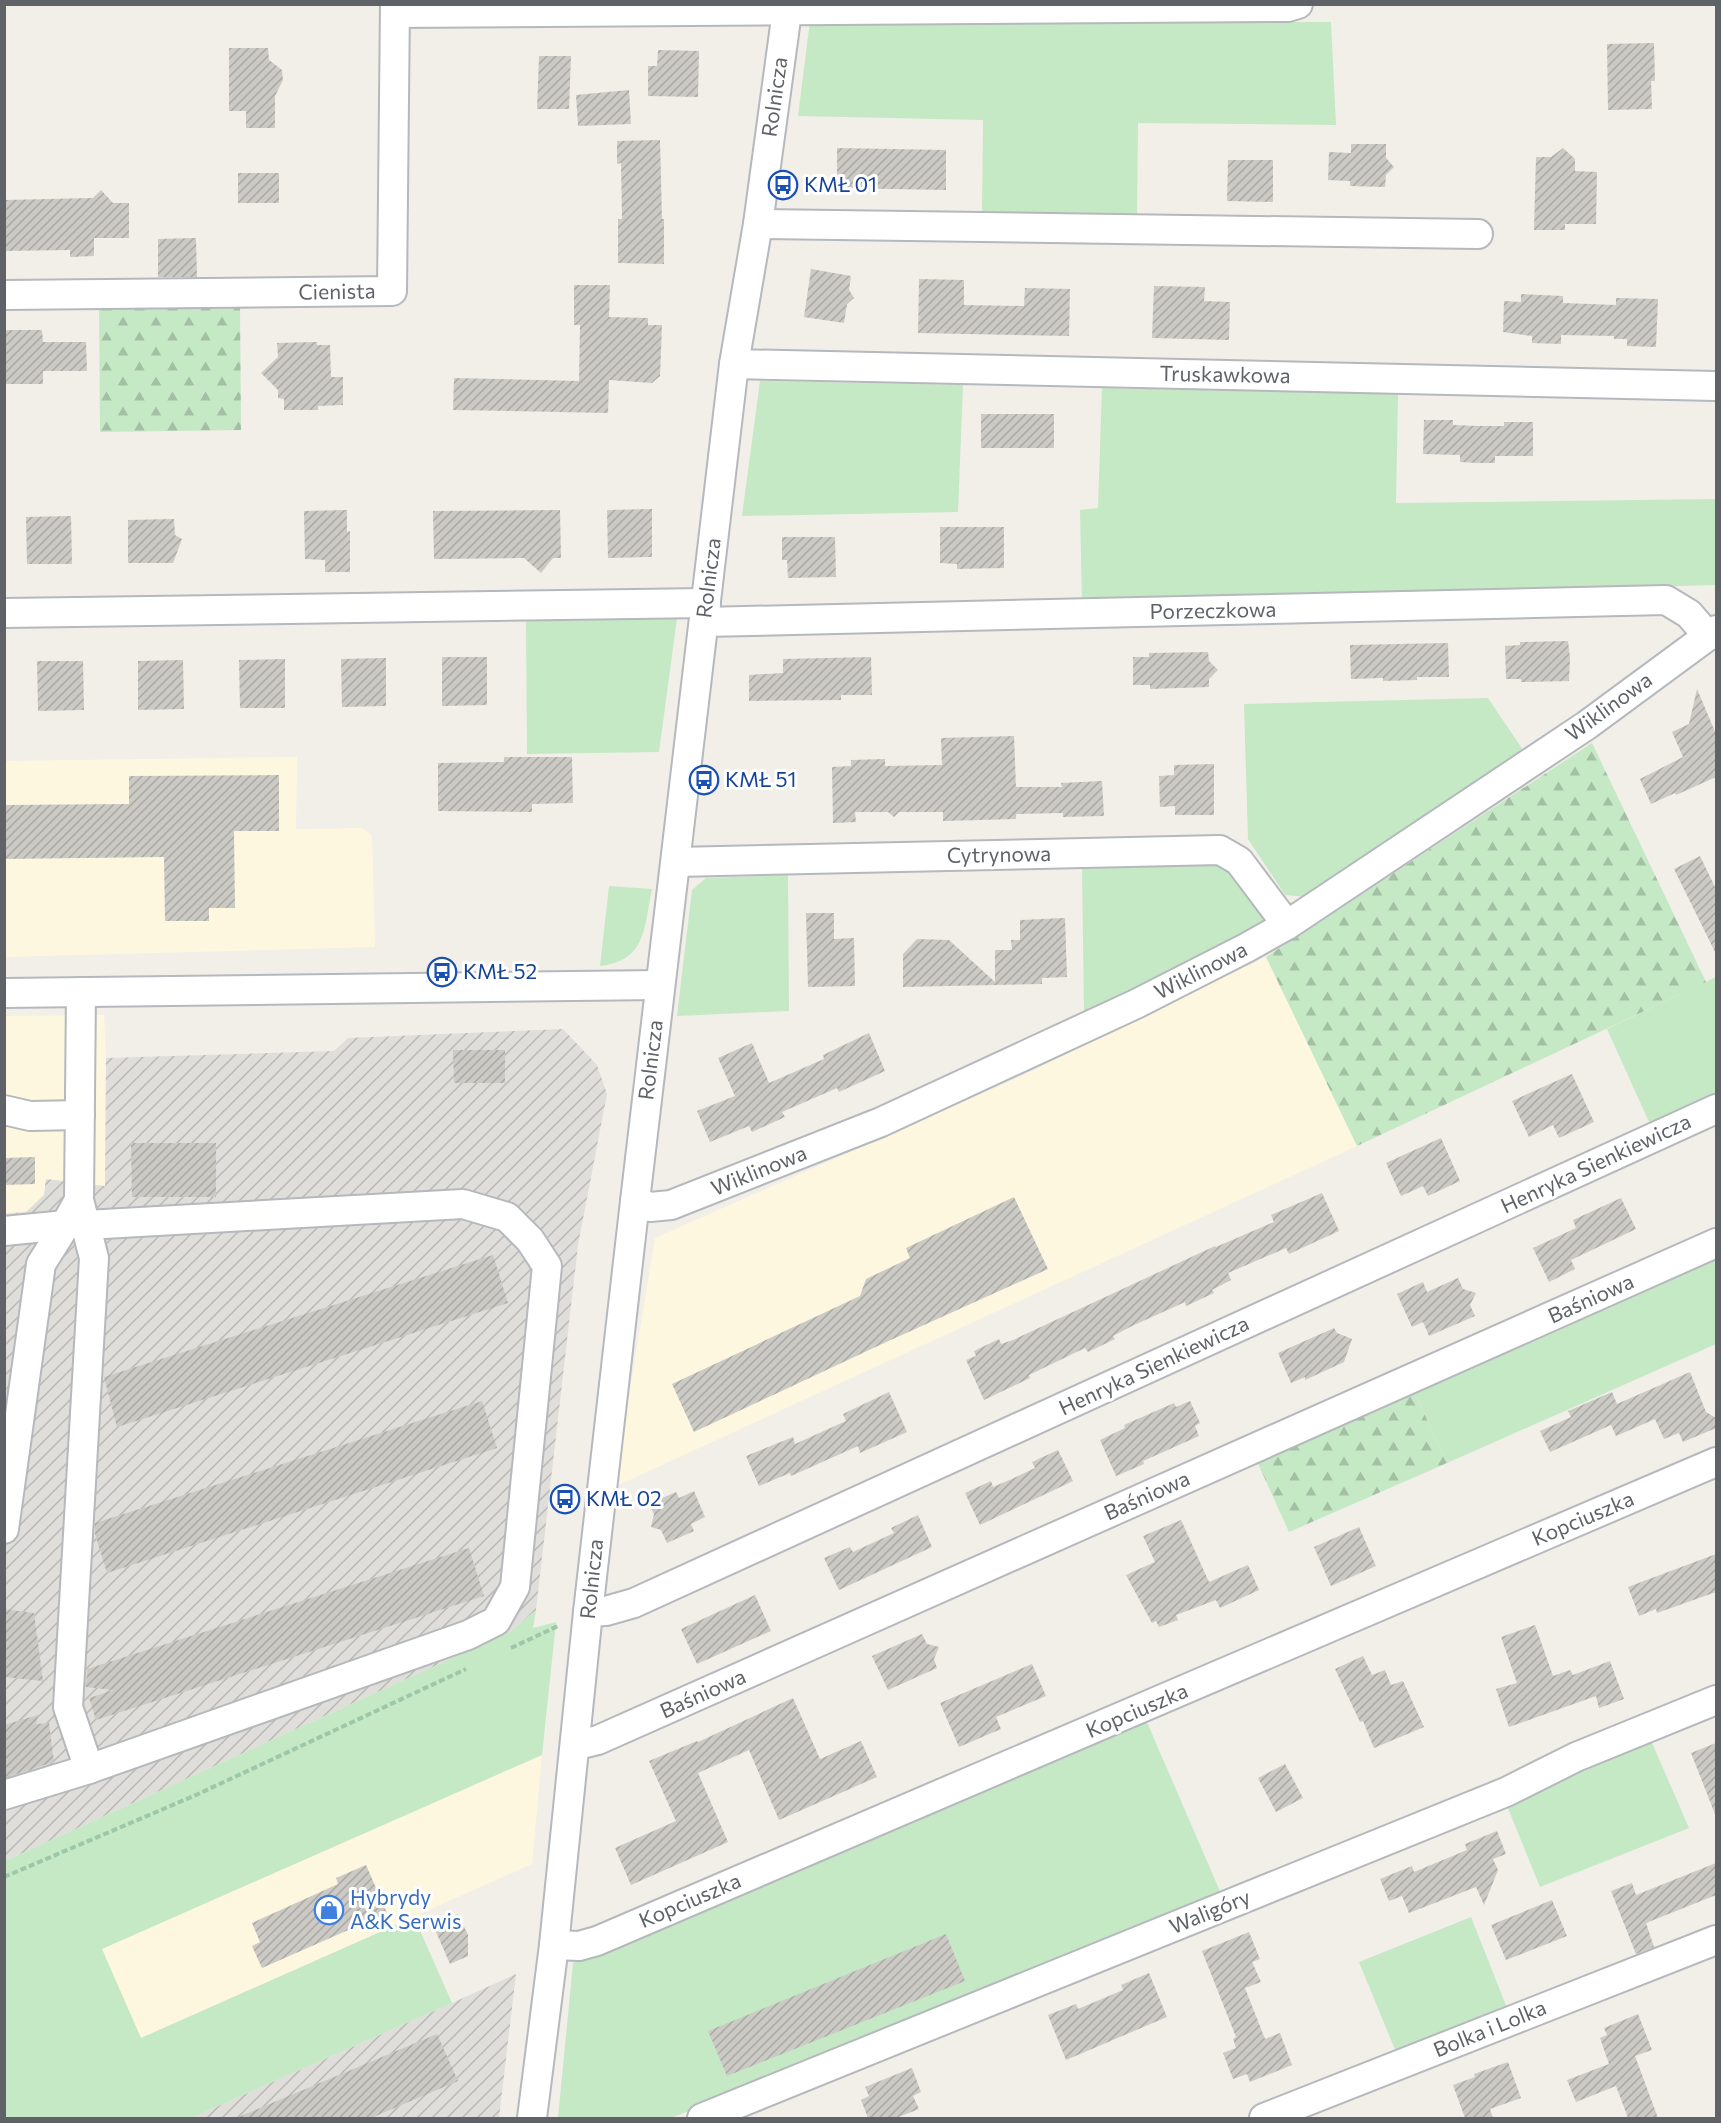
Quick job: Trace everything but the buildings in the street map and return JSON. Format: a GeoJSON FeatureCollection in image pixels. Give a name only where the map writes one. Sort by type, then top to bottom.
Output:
{"type":"FeatureCollection","features":[{"type":"Feature","properties":{"kind":"street","name":"Cienista"},"geometry":{"type":"LineString","coordinates":[[4,295],[392,291],[395,9],[1288,7],[1298,4]]}},
{"type":"Feature","properties":{"kind":"street","name":"Rolnicza"},"geometry":{"type":"LineString","coordinates":[[532,2118],[554,1945],[588,1612],[635,1201],[734,364],[758,224],[787,8]]}},
{"type":"Feature","properties":{"kind":"street"},"geometry":{"type":"LineString","coordinates":[[758,224],[1478,234]]}},
{"type":"Feature","properties":{"kind":"street","name":"Truskawkowa"},"geometry":{"type":"LineString","coordinates":[[734,364],[1716,386]]}},
{"type":"Feature","properties":{"kind":"street","name":"Porzeczkowa"},"geometry":{"type":"LineString","coordinates":[[4,613],[705,612],[1666,600],[1673,602],[1712,633]]}},
{"type":"Feature","properties":{"kind":"street","name":"Wiklinowa"},"geometry":{"type":"LineString","coordinates":[[635,1201],[650,1207],[671,1205],[881,1122],[1207,970],[1287,925],[1587,725],[1712,633]]}},
{"type":"Feature","properties":{"kind":"street","name":"Cytrynowa"},"geometry":{"type":"LineString","coordinates":[[676,862],[1220,850],[1239,861],[1287,925]]}},
{"type":"Feature","properties":{"kind":"street"},"geometry":{"type":"LineString","coordinates":[[4,993],[660,985]]}},
{"type":"Feature","properties":{"kind":"street"},"geometry":{"type":"LineString","coordinates":[[81,992],[77,1217],[94,1258],[68,1707],[89,1769]]}},
{"type":"Feature","properties":{"kind":"street","name":"Henryka Sienkiewicza"},"geometry":{"type":"LineString","coordinates":[[588,1612],[606,1611],[634,1603],[1716,1109]]}},
{"type":"Feature","properties":{"kind":"street"},"geometry":{"type":"LineString","coordinates":[[4,1110],[30,1116],[80,1115]]}},
{"type":"Feature","properties":{"kind":"street"},"geometry":{"type":"LineString","coordinates":[[4,1230],[77,1217],[463,1204],[507,1217],[531,1240],[547,1266],[515,1587],[496,1621],[468,1635],[89,1769],[4,1796]]}},
{"type":"Feature","properties":{"kind":"street"},"geometry":{"type":"LineString","coordinates":[[4,1529],[15,1377],[41,1264],[77,1217]]}},
{"type":"Feature","properties":{"kind":"street","name":"Baśniowa"},"geometry":{"type":"LineString","coordinates":[[575,1742],[586,1743],[598,1740],[1716,1243]]}},
{"type":"Feature","properties":{"kind":"street","name":"Kopciuszka"},"geometry":{"type":"LineString","coordinates":[[554,1945],[579,1946],[597,1941],[1716,1462]]}},
{"type":"Feature","properties":{"kind":"street","name":"Waligóry"},"geometry":{"type":"LineString","coordinates":[[702,2118],[1506,1792],[1576,1757],[1716,1700]]}},
{"type":"Feature","properties":{"kind":"street","name":"Bolka i Lolka"},"geometry":{"type":"LineString","coordinates":[[1264,2118],[1716,1940]]}},
{"type":"Feature","properties":{"kind":"path"},"geometry":{"type":"LineString","coordinates":[[503,1652],[588,1612]]}},
{"type":"Feature","properties":{"kind":"path"},"geometry":{"type":"LineString","coordinates":[[4,1877],[196,1795],[471,1666]]}},
{"type":"Feature","properties":{"kind":"shaded area"},"geometry":{"type":"Polygon","coordinates":[[[297,757],[296,829],[362,828],[372,836],[375,947],[5,957],[4,761],[297,757]]]}},
{"type":"Feature","properties":{"kind":"shaded area"},"geometry":{"type":"Polygon","coordinates":[[[1266,957],[1357,1146],[614,1487],[655,1238],[1015,1079],[1266,957]]]}},
{"type":"Feature","properties":{"kind":"shaded area"},"geometry":{"type":"Polygon","coordinates":[[[104,1015],[105,1186],[46,1179],[44,1195],[26,1212],[5,1213],[5,1016],[104,1015]]]}},
{"type":"Feature","properties":{"kind":"shaded area"},"geometry":{"type":"Polygon","coordinates":[[[563,1029],[597,1065],[607,1094],[578,1245],[536,1610],[510,1632],[5,1861],[5,1214],[26,1212],[44,1195],[46,1179],[105,1186],[106,1058],[334,1051],[348,1038],[563,1029]]]}},
{"type":"Feature","properties":{"kind":"shaded area"},"geometry":{"type":"Polygon","coordinates":[[[542,1755],[532,1864],[141,2038],[101,1949],[542,1755]]]}},
{"type":"Feature","properties":{"kind":"shaded area"},"geometry":{"type":"Polygon","coordinates":[[[516,1974],[499,2118],[191,2118],[452,2003],[516,1974]]]}},
{"type":"Feature","properties":{"kind":"green space"},"geometry":{"type":"Polygon","coordinates":[[[810,21],[1331,22],[1336,125],[1138,123],[1137,214],[982,212],[983,120],[798,116],[810,21]]]}},
{"type":"Feature","properties":{"kind":"green space"},"geometry":{"type":"Polygon","coordinates":[[[240,303],[241,430],[100,432],[99,305],[240,303]]]}},
{"type":"Feature","properties":{"kind":"green space"},"geometry":{"type":"Polygon","coordinates":[[[760,381],[963,385],[958,512],[742,516],[760,381]]]}},
{"type":"Feature","properties":{"kind":"green space"},"geometry":{"type":"Polygon","coordinates":[[[1102,388],[1398,394],[1396,503],[1716,499],[1716,585],[1082,601],[1080,510],[1098,508],[1102,388]]]}},
{"type":"Feature","properties":{"kind":"green space"},"geometry":{"type":"Polygon","coordinates":[[[677,618],[659,752],[527,754],[526,619],[677,618]]]}},
{"type":"Feature","properties":{"kind":"green space"},"geometry":{"type":"Polygon","coordinates":[[[1488,698],[1525,753],[1306,897],[1285,895],[1248,839],[1244,704],[1488,698]]]}},
{"type":"Feature","properties":{"kind":"green space"},"geometry":{"type":"Polygon","coordinates":[[[1592,743],[1706,982],[1357,1146],[1266,957],[1592,743]]]}},
{"type":"Feature","properties":{"kind":"green space"},"geometry":{"type":"Polygon","coordinates":[[[1230,864],[1261,911],[1264,926],[1084,1011],[1082,868],[1230,864]]]}},
{"type":"Feature","properties":{"kind":"green space"},"geometry":{"type":"Polygon","coordinates":[[[788,875],[789,1011],[677,1016],[692,890],[706,878],[788,875]]]}},
{"type":"Feature","properties":{"kind":"green space"},"geometry":{"type":"Polygon","coordinates":[[[609,886],[652,889],[641,939],[635,949],[627,957],[615,963],[600,966],[609,886]]]}},
{"type":"Feature","properties":{"kind":"green space"},"geometry":{"type":"Polygon","coordinates":[[[1716,977],[1716,1094],[1650,1124],[1607,1029],[1716,977]]]}},
{"type":"Feature","properties":{"kind":"green space"},"geometry":{"type":"Polygon","coordinates":[[[1716,1250],[1716,1344],[1447,1463],[1412,1387],[1716,1250]]]}},
{"type":"Feature","properties":{"kind":"green space"},"geometry":{"type":"Polygon","coordinates":[[[1412,1387],[1447,1463],[1289,1532],[1255,1457],[1412,1387]]]}},
{"type":"Feature","properties":{"kind":"green space"},"geometry":{"type":"Polygon","coordinates":[[[536,1610],[533,1628],[556,1622],[542,1755],[102,1949],[141,2038],[414,1917],[452,2003],[191,2118],[5,2118],[5,1861],[510,1632],[536,1610]]]}},
{"type":"Feature","properties":{"kind":"green space"},"geometry":{"type":"Polygon","coordinates":[[[1146,1720],[1222,1896],[671,2118],[558,2118],[573,1963],[1146,1720]]]}},
{"type":"Feature","properties":{"kind":"green space"},"geometry":{"type":"Polygon","coordinates":[[[1649,1736],[1689,1828],[1540,1887],[1505,1801],[1649,1736]]]}},
{"type":"Feature","properties":{"kind":"green space"},"geometry":{"type":"Polygon","coordinates":[[[1471,1917],[1507,2008],[1396,2052],[1359,1962],[1471,1917]]]}},
{"type":"Feature","properties":{"kind":"place","name":"KMŁ 01"},"geometry":{"type":"Point","coordinates":[783,185]}},
{"type":"Feature","properties":{"kind":"place","name":"KMŁ 51"},"geometry":{"type":"Point","coordinates":[704,780]}},
{"type":"Feature","properties":{"kind":"place","name":"KMŁ 52"},"geometry":{"type":"Point","coordinates":[442,972]}},
{"type":"Feature","properties":{"kind":"place","name":"KMŁ 02"},"geometry":{"type":"Point","coordinates":[565,1499]}},
{"type":"Feature","properties":{"kind":"place","name":"Hybrydy A&K Serwis"},"geometry":{"type":"Point","coordinates":[329,1910]}}]}
